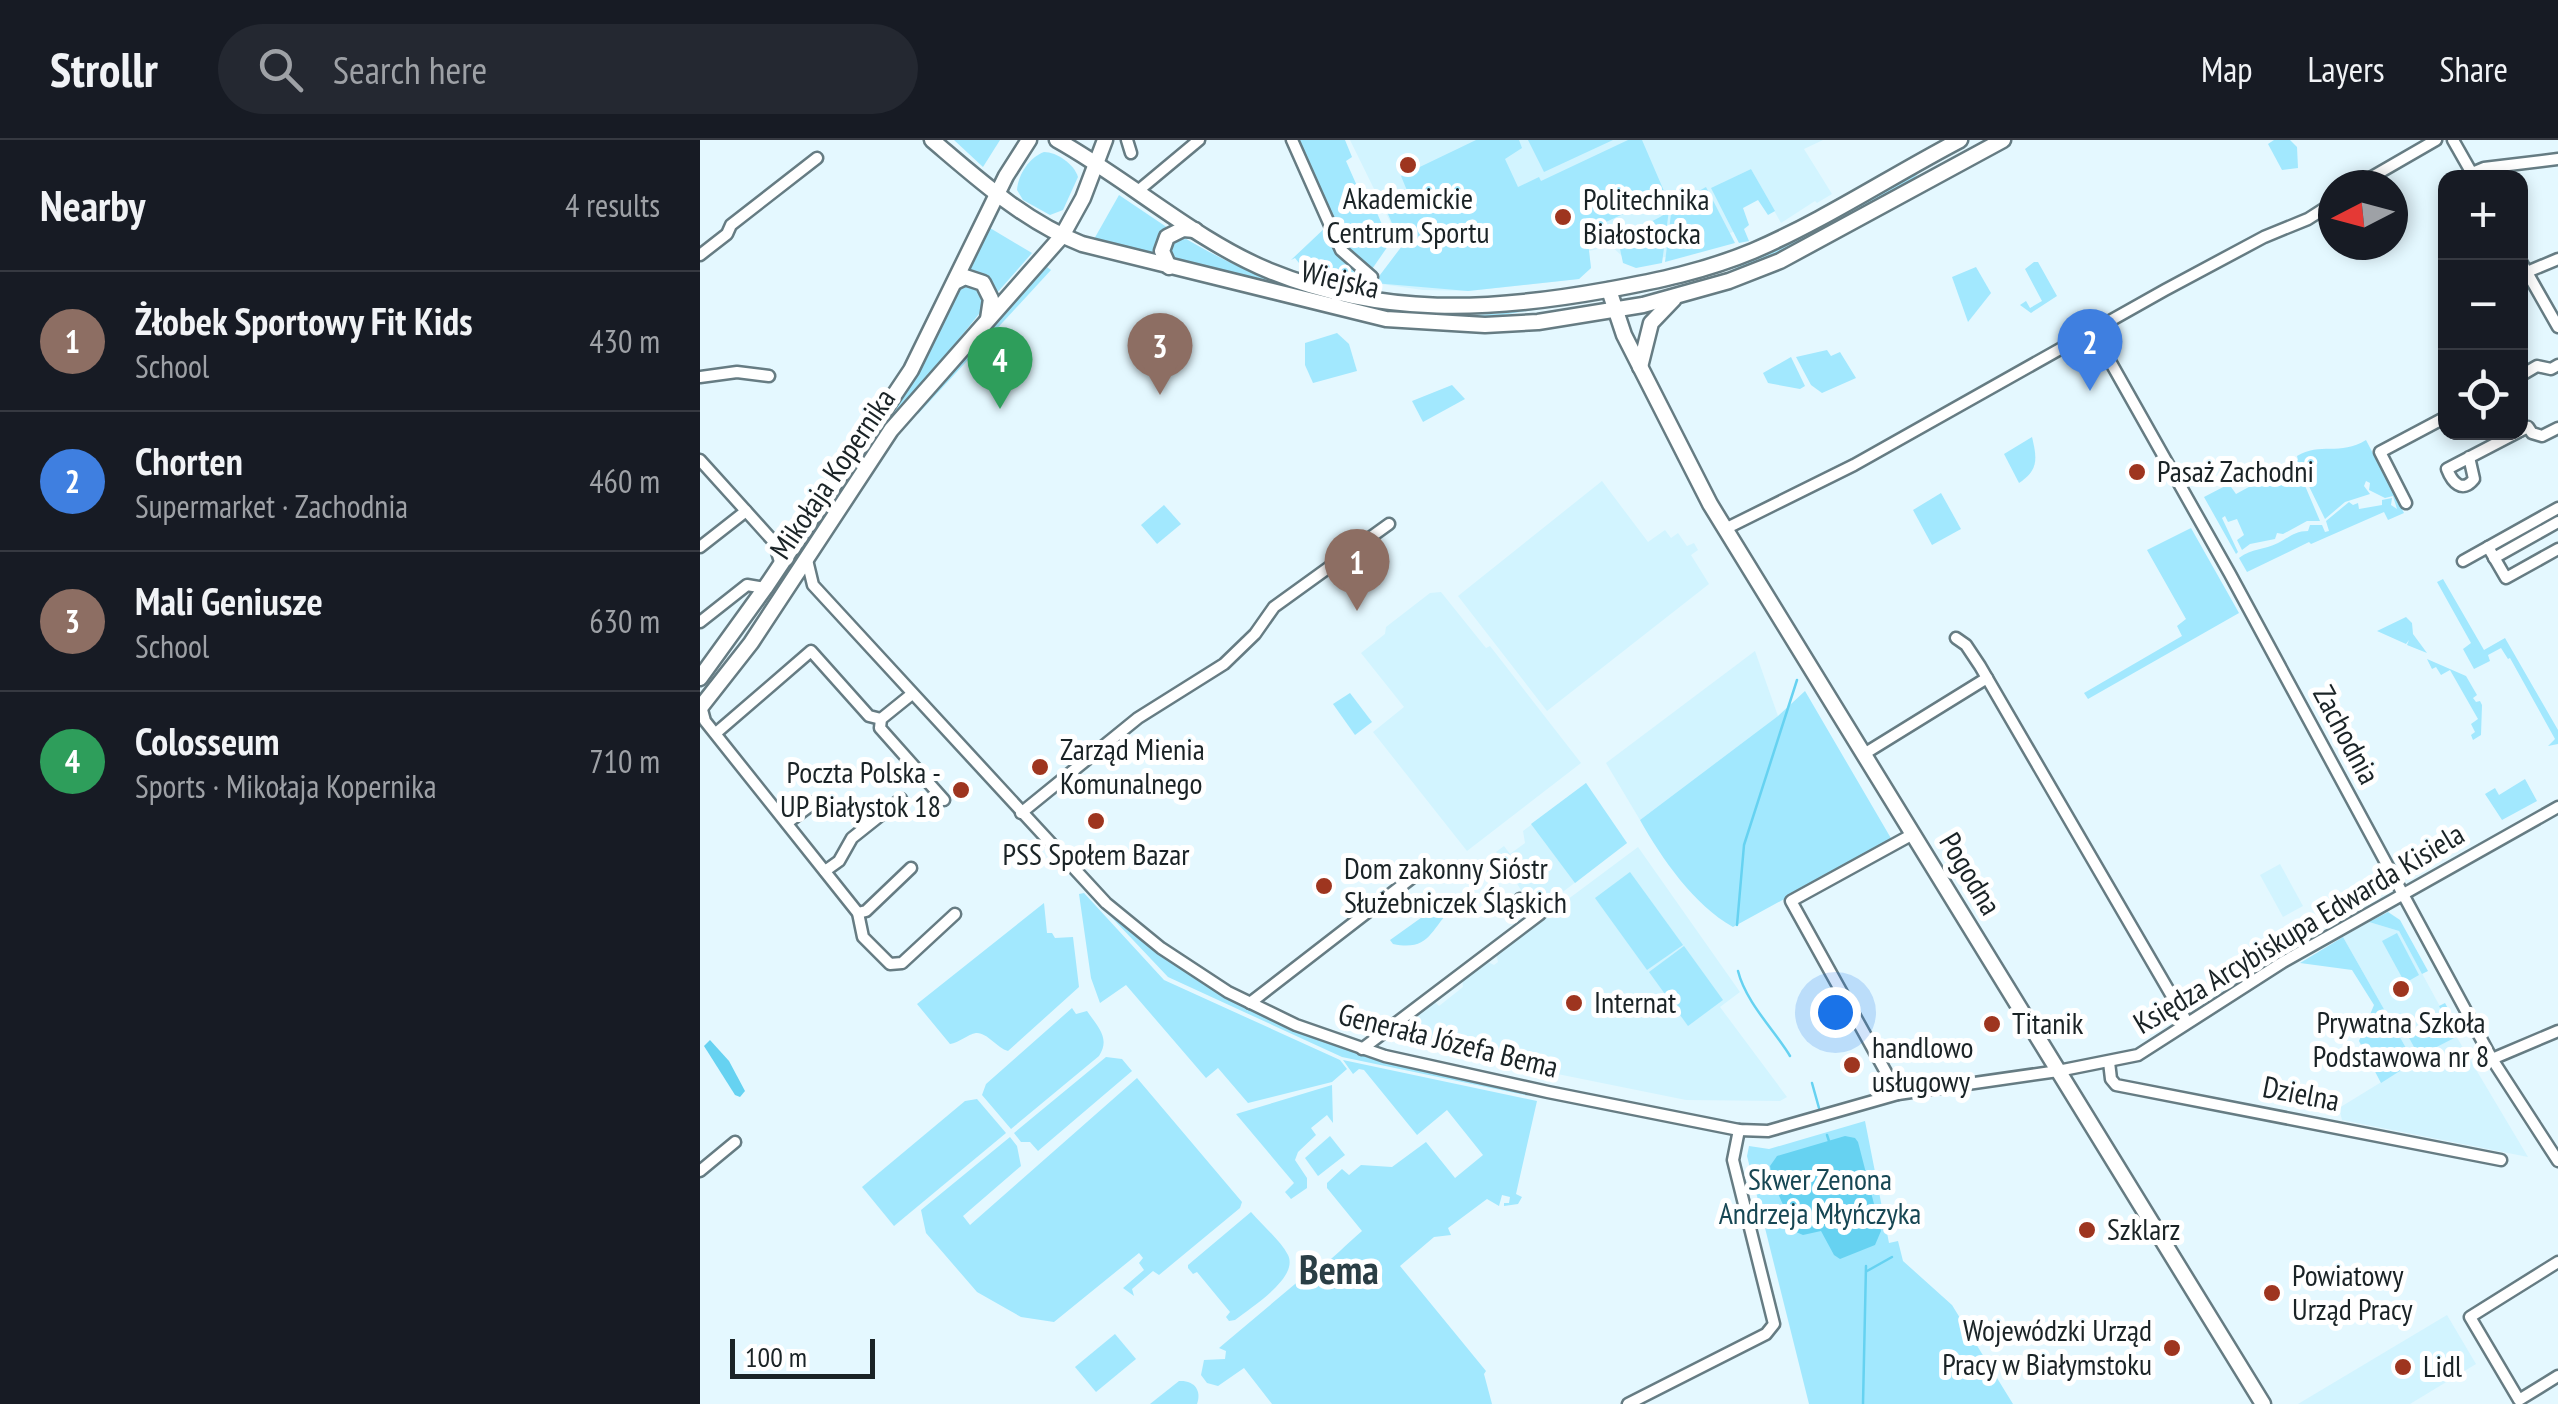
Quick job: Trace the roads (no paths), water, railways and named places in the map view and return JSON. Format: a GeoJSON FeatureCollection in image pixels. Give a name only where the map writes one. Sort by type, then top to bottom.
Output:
{"type":"FeatureCollection","features":[{"type":"Feature","properties":{"kind":"main road","name":"Wiejska"},"geometry":{"type":"LineString","coordinates":[[932,140],[997,195],[1062,236],[1169,268],[1352,312],[1428,323],[1538,322],[1674,298],[1729,282],[1780,260],[1993,142]]}},
{"type":"Feature","properties":{"kind":"main road","name":"Mikołaja Kopernika"},"geometry":{"type":"LineString","coordinates":[[700,678],[765,588],[910,370],[997,195],[1030,140]]}},
{"type":"Feature","properties":{"kind":"main road","name":"Wiejska"},"geometry":{"type":"LineString","coordinates":[[1057,140],[1097,162],[1232,253],[1271,272],[1333,291],[1432,307],[1489,307],[1668,280],[1756,250],[1802,228],[1960,140]]}},
{"type":"Feature","properties":{"kind":"main road","name":"Mikołaja Kopernika"},"geometry":{"type":"LineString","coordinates":[[702,714],[891,430],[1062,236],[1084,198],[1104,140]]}},
{"type":"Feature","properties":{"kind":"main road"},"geometry":{"type":"LineString","coordinates":[[1934,154],[1947,156],[1950,162],[1946,171]]}},
{"type":"Feature","properties":{"kind":"main road"},"geometry":{"type":"LineString","coordinates":[[1169,268],[1162,251],[1167,237],[1196,230]]}},
{"type":"Feature","properties":{"kind":"main road"},"geometry":{"type":"LineString","coordinates":[[955,282],[965,277],[984,283],[991,299],[987,322]]}},
{"type":"Feature","properties":{"kind":"main road"},"geometry":{"type":"LineString","coordinates":[[1609,290],[1614,310]]}},
{"type":"Feature","properties":{"kind":"main road"},"geometry":{"type":"LineString","coordinates":[[1640,368],[1651,323],[1674,298]]}},
{"type":"Feature","properties":{"kind":"main road","name":"Pogodna"},"geometry":{"type":"LineString","coordinates":[[1614,310],[1686,460],[1725,529],[2263,1404]]}},
{"type":"Feature","properties":{"kind":"main road"},"geometry":{"type":"LineString","coordinates":[[713,660],[714,676],[725,676]]}},
{"type":"Feature","properties":{"kind":"street"},"geometry":{"type":"LineString","coordinates":[[1127,140],[1131,153]]}},
{"type":"Feature","properties":{"kind":"street"},"geometry":{"type":"LineString","coordinates":[[1139,190],[1199,140]]}},
{"type":"Feature","properties":{"kind":"street"},"geometry":{"type":"LineString","coordinates":[[1292,140],[1341,250],[1372,277]]}},
{"type":"Feature","properties":{"kind":"street"},"geometry":{"type":"LineString","coordinates":[[2384,170],[2436,140]]}},
{"type":"Feature","properties":{"kind":"street"},"geometry":{"type":"LineString","coordinates":[[2452,140],[2470,170]]}},
{"type":"Feature","properties":{"kind":"street"},"geometry":{"type":"LineString","coordinates":[[700,255],[727,234],[731,225],[817,158]]}},
{"type":"Feature","properties":{"kind":"street"},"geometry":{"type":"LineString","coordinates":[[2481,170],[2558,160]]}},
{"type":"Feature","properties":{"kind":"street"},"geometry":{"type":"LineString","coordinates":[[1725,529],[1839,473],[2318,211]]}},
{"type":"Feature","properties":{"kind":"street"},"geometry":{"type":"LineString","coordinates":[[2528,272],[2558,259]]}},
{"type":"Feature","properties":{"kind":"street"},"geometry":{"type":"LineString","coordinates":[[2528,274],[2558,328]]}},
{"type":"Feature","properties":{"kind":"street","name":"Zachodnia"},"geometry":{"type":"LineString","coordinates":[[2094,331],[2492,1059],[2558,1161]]}},
{"type":"Feature","properties":{"kind":"street"},"geometry":{"type":"LineString","coordinates":[[2528,371],[2537,366],[2555,367],[2558,382]]}},
{"type":"Feature","properties":{"kind":"street"},"geometry":{"type":"LineString","coordinates":[[700,377],[737,372],[769,376]]}},
{"type":"Feature","properties":{"kind":"street"},"geometry":{"type":"LineString","coordinates":[[2406,503],[2380,452],[2438,421]]}},
{"type":"Feature","properties":{"kind":"street"},"geometry":{"type":"LineString","coordinates":[[2528,427],[2542,436],[2558,428]]}},
{"type":"Feature","properties":{"kind":"street"},"geometry":{"type":"LineString","coordinates":[[2469,457],[2503,440]]}},
{"type":"Feature","properties":{"kind":"street"},"geometry":{"type":"LineString","coordinates":[[700,460],[774,542],[781,564]]}},
{"type":"Feature","properties":{"kind":"street"},"geometry":{"type":"LineString","coordinates":[[2491,552],[2558,508]]}},
{"type":"Feature","properties":{"kind":"street"},"geometry":{"type":"LineString","coordinates":[[700,547],[746,511]]}},
{"type":"Feature","properties":{"kind":"street"},"geometry":{"type":"LineString","coordinates":[[1021,813],[1138,718],[1224,664],[1258,630],[1269,611],[1389,524]]}},
{"type":"Feature","properties":{"kind":"street"},"geometry":{"type":"LineString","coordinates":[[2463,561],[2556,528]]}},
{"type":"Feature","properties":{"kind":"street"},"geometry":{"type":"LineString","coordinates":[[774,542],[797,540]]}},
{"type":"Feature","properties":{"kind":"street"},"geometry":{"type":"LineString","coordinates":[[2491,552],[2506,578],[2558,549]]}},
{"type":"Feature","properties":{"kind":"street","name":"Generała Józefa Bema"},"geometry":{"type":"LineString","coordinates":[[807,560],[813,585],[1070,868],[1132,925],[1190,968],[1296,1025],[1362,1048],[1548,1092],[1739,1130],[1779,1129],[1898,1094],[2058,1071]]}},
{"type":"Feature","properties":{"kind":"street"},"geometry":{"type":"LineString","coordinates":[[700,622],[747,585],[765,588]]}},
{"type":"Feature","properties":{"kind":"street"},"geometry":{"type":"LineString","coordinates":[[783,596],[813,585]]}},
{"type":"Feature","properties":{"kind":"street"},"geometry":{"type":"LineString","coordinates":[[1956,638],[1966,644],[1987,678],[2187,1022]]}},
{"type":"Feature","properties":{"kind":"street"},"geometry":{"type":"LineString","coordinates":[[716,733],[812,651],[869,716],[882,720]]}},
{"type":"Feature","properties":{"kind":"street"},"geometry":{"type":"LineString","coordinates":[[1864,754],[1987,678]]}},
{"type":"Feature","properties":{"kind":"street"},"geometry":{"type":"LineString","coordinates":[[912,694],[882,720],[880,728],[944,800]]}},
{"type":"Feature","properties":{"kind":"street"},"geometry":{"type":"LineString","coordinates":[[702,714],[858,913],[863,937],[894,966],[955,914]]}},
{"type":"Feature","properties":{"kind":"street"},"geometry":{"type":"LineString","coordinates":[[824,870],[839,860],[852,838],[901,798]]}},
{"type":"Feature","properties":{"kind":"street"},"geometry":{"type":"LineString","coordinates":[[787,823],[818,800]]}},
{"type":"Feature","properties":{"kind":"street","name":"Księdza Arcybiskupa Edwarda Kisiela"},"geometry":{"type":"LineString","coordinates":[[2058,1071],[2138,1054],[2403,894],[2558,807]]}},
{"type":"Feature","properties":{"kind":"street"},"geometry":{"type":"LineString","coordinates":[[1898,1094],[1791,901],[1913,834]]}},
{"type":"Feature","properties":{"kind":"street"},"geometry":{"type":"LineString","coordinates":[[858,913],[866,911],[911,868]]}},
{"type":"Feature","properties":{"kind":"street"},"geometry":{"type":"LineString","coordinates":[[1250,1003],[1418,873]]}},
{"type":"Feature","properties":{"kind":"street"},"geometry":{"type":"LineString","coordinates":[[1362,1048],[1540,914],[1520,899]]}},
{"type":"Feature","properties":{"kind":"street"},"geometry":{"type":"LineString","coordinates":[[2492,1059],[2558,1031]]}},
{"type":"Feature","properties":{"kind":"street","name":"Dzielna"},"geometry":{"type":"LineString","coordinates":[[2109,1062],[2110,1079],[2116,1085],[2501,1160]]}},
{"type":"Feature","properties":{"kind":"street"},"geometry":{"type":"LineString","coordinates":[[1628,1404],[1766,1334],[1774,1324],[1733,1160],[1739,1130]]}},
{"type":"Feature","properties":{"kind":"street"},"geometry":{"type":"LineString","coordinates":[[700,1171],[735,1142]]}},
{"type":"Feature","properties":{"kind":"street"},"geometry":{"type":"LineString","coordinates":[[2558,1262],[2470,1317],[2519,1400],[2558,1376]]}},
{"type":"Feature","properties":{"kind":"waterway"},"geometry":{"type":"LineString","coordinates":[[1737,925],[1744,845],[1797,680]]}},
{"type":"Feature","properties":{"kind":"waterway"},"geometry":{"type":"LineString","coordinates":[[1738,971],[1754,1006],[1790,1056]]}},
{"type":"Feature","properties":{"kind":"waterway"},"geometry":{"type":"LineString","coordinates":[[1812,1083],[1819,1108]]}},
{"type":"Feature","properties":{"kind":"waterway"},"geometry":{"type":"LineString","coordinates":[[1827,1135],[1829,1141]]}},
{"type":"Feature","properties":{"kind":"waterway"},"geometry":{"type":"LineString","coordinates":[[1867,1271],[1892,1257]]}},
{"type":"Feature","properties":{"kind":"waterway"},"geometry":{"type":"LineString","coordinates":[[1863,1404],[1866,1266]]}},
{"type":"Feature","properties":{"kind":"place","name":"Akademickie Centrum Sportu"},"geometry":{"type":"Point","coordinates":[1408,165]}},
{"type":"Feature","properties":{"kind":"place","name":"Politechnika Białostocka"},"geometry":{"type":"Point","coordinates":[1563,217]}},
{"type":"Feature","properties":{"kind":"place","name":"Chorten"},"geometry":{"type":"Point","coordinates":[2090,391]}},
{"type":"Feature","properties":{"kind":"place","name":"Mali Geniusze"},"geometry":{"type":"Point","coordinates":[1160,395]}},
{"type":"Feature","properties":{"kind":"place","name":"Colosseum"},"geometry":{"type":"Point","coordinates":[1000,409]}},
{"type":"Feature","properties":{"kind":"place","name":"Pasaż Zachodni"},"geometry":{"type":"Point","coordinates":[2137,472]}},
{"type":"Feature","properties":{"kind":"place","name":"Żłobek Sportowy Fit Kids"},"geometry":{"type":"Point","coordinates":[1357,611]}},
{"type":"Feature","properties":{"kind":"place","name":"Zarząd Mienia Komunalnego"},"geometry":{"type":"Point","coordinates":[1040,767]}},
{"type":"Feature","properties":{"kind":"place","name":"Poczta Polska - UP Białystok 18"},"geometry":{"type":"Point","coordinates":[961,790]}},
{"type":"Feature","properties":{"kind":"place","name":"PSS Społem Bazar"},"geometry":{"type":"Point","coordinates":[1096,821]}},
{"type":"Feature","properties":{"kind":"place","name":"Dom zakonny Sióstr Służebniczek Śląskich"},"geometry":{"type":"Point","coordinates":[1324,886]}},
{"type":"Feature","properties":{"kind":"place","name":"Prywatna Szkoła Podstawowa nr 8"},"geometry":{"type":"Point","coordinates":[2401,989]}},
{"type":"Feature","properties":{"kind":"place","name":"Internat"},"geometry":{"type":"Point","coordinates":[1574,1003]}},
{"type":"Feature","properties":{"kind":"place","name":"Titanik"},"geometry":{"type":"Point","coordinates":[1992,1024]}},
{"type":"Feature","properties":{"kind":"place","name":"handlowo usługowy"},"geometry":{"type":"Point","coordinates":[1852,1065]}},
{"type":"Feature","properties":{"kind":"place","name":"Szklarz"},"geometry":{"type":"Point","coordinates":[2087,1230]}},
{"type":"Feature","properties":{"kind":"place","name":"Powiatowy Urząd Pracy"},"geometry":{"type":"Point","coordinates":[2272,1293]}},
{"type":"Feature","properties":{"kind":"place","name":"Wojewódzki Urząd Pracy w Białymstoku"},"geometry":{"type":"Point","coordinates":[2172,1348]}},
{"type":"Feature","properties":{"kind":"place","name":"Lidl"},"geometry":{"type":"Point","coordinates":[2403,1367]}},
{"type":"Feature","properties":{"kind":"district","name":"Bema"},"geometry":{"type":"Point","coordinates":[1339,1270]}},
{"type":"Feature","properties":{"kind":"park label","name":"Skwer Zenona Andrzeja Młyńczyka"},"geometry":{"type":"Point","coordinates":[1820,1197]}}]}
